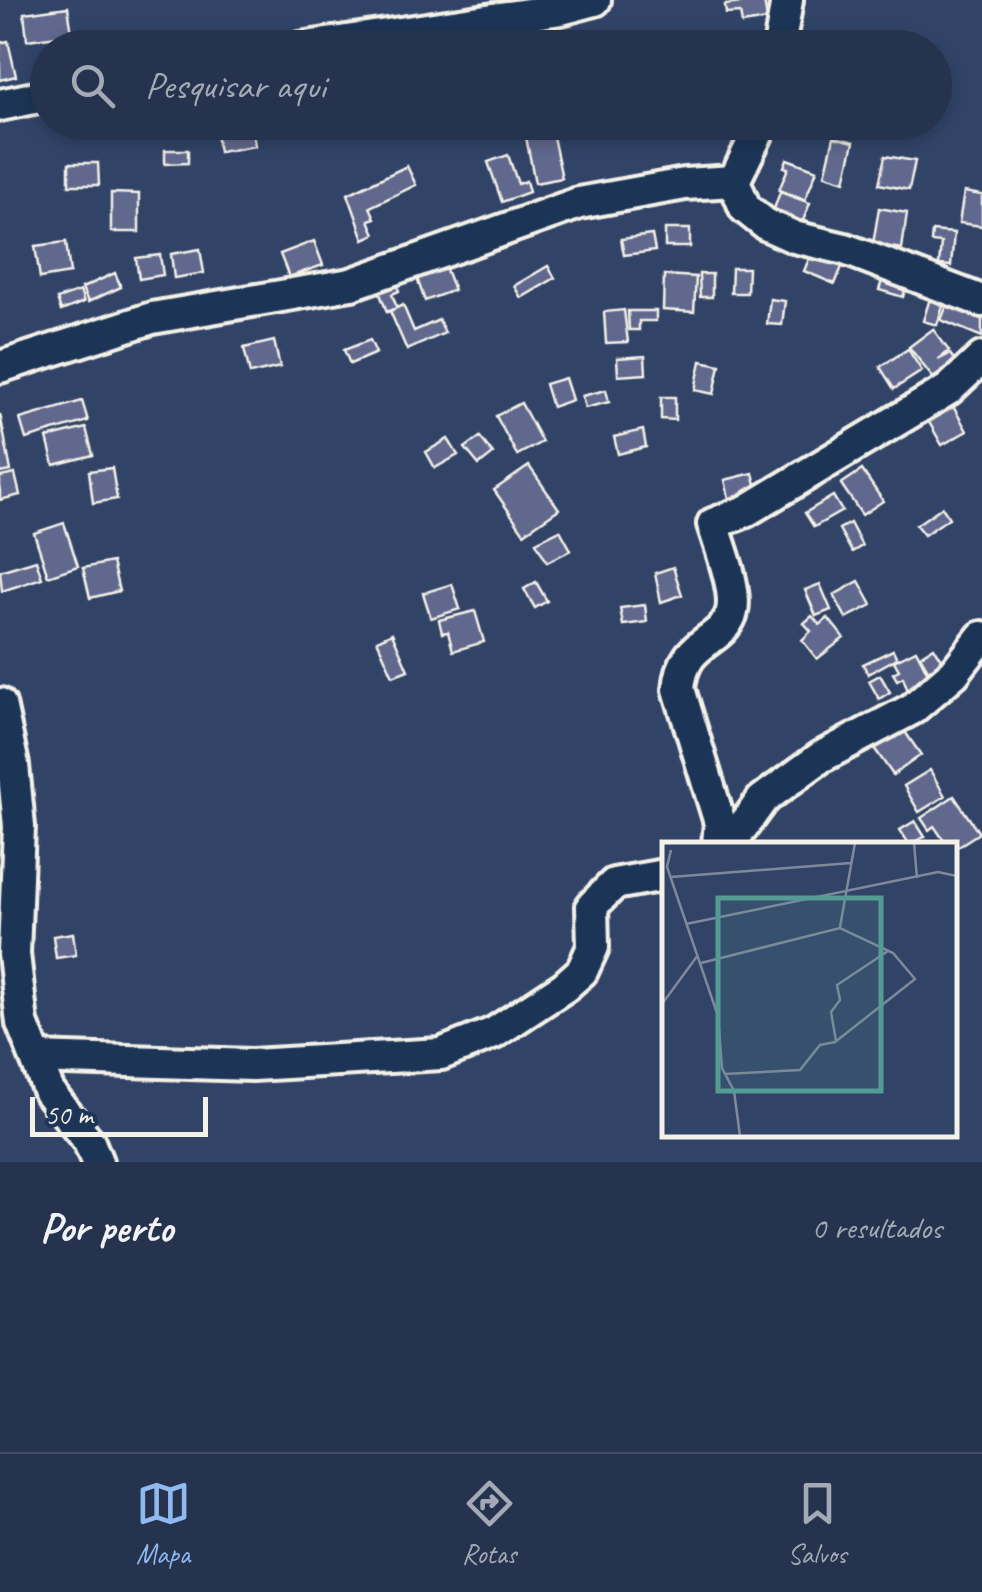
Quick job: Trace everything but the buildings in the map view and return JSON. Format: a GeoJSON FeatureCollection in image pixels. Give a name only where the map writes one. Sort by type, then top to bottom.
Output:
{"type":"FeatureCollection","features":[{"type":"Feature","properties":{"kind":"street"},"geometry":{"type":"LineString","coordinates":[[417,30],[594,0]]}},
{"type":"Feature","properties":{"kind":"street"},"geometry":{"type":"LineString","coordinates":[[782,30],[787,0]]}},
{"type":"Feature","properties":{"kind":"street"},"geometry":{"type":"LineString","coordinates":[[0,106],[30,98]]}},
{"type":"Feature","properties":{"kind":"street"},"geometry":{"type":"LineString","coordinates":[[734,181],[754,140]]}},
{"type":"Feature","properties":{"kind":"street"},"geometry":{"type":"LineString","coordinates":[[734,181],[746,208],[765,224],[845,249],[982,301]]}},
{"type":"Feature","properties":{"kind":"street"},"geometry":{"type":"LineString","coordinates":[[0,367],[152,318],[351,284],[579,203],[685,184],[734,181]]}},
{"type":"Feature","properties":{"kind":"street"},"geometry":{"type":"LineString","coordinates":[[718,842],[720,823],[679,689],[681,670],[694,650],[731,614],[733,596],[714,524],[746,511],[949,388],[982,358]]}},
{"type":"Feature","properties":{"kind":"street"},"geometry":{"type":"LineString","coordinates":[[731,842],[762,800],[821,757],[912,709],[954,673],[982,637]]}},
{"type":"Feature","properties":{"kind":"street"},"geometry":{"type":"LineString","coordinates":[[0,704],[13,764],[19,826],[14,954],[22,1023],[49,1092],[88,1142],[97,1162]]}},
{"type":"Feature","properties":{"kind":"street"},"geometry":{"type":"LineString","coordinates":[[36,1058],[252,1066],[441,1054],[494,1033],[564,988],[582,971],[593,947],[592,906],[614,884],[662,875]]}}]}
